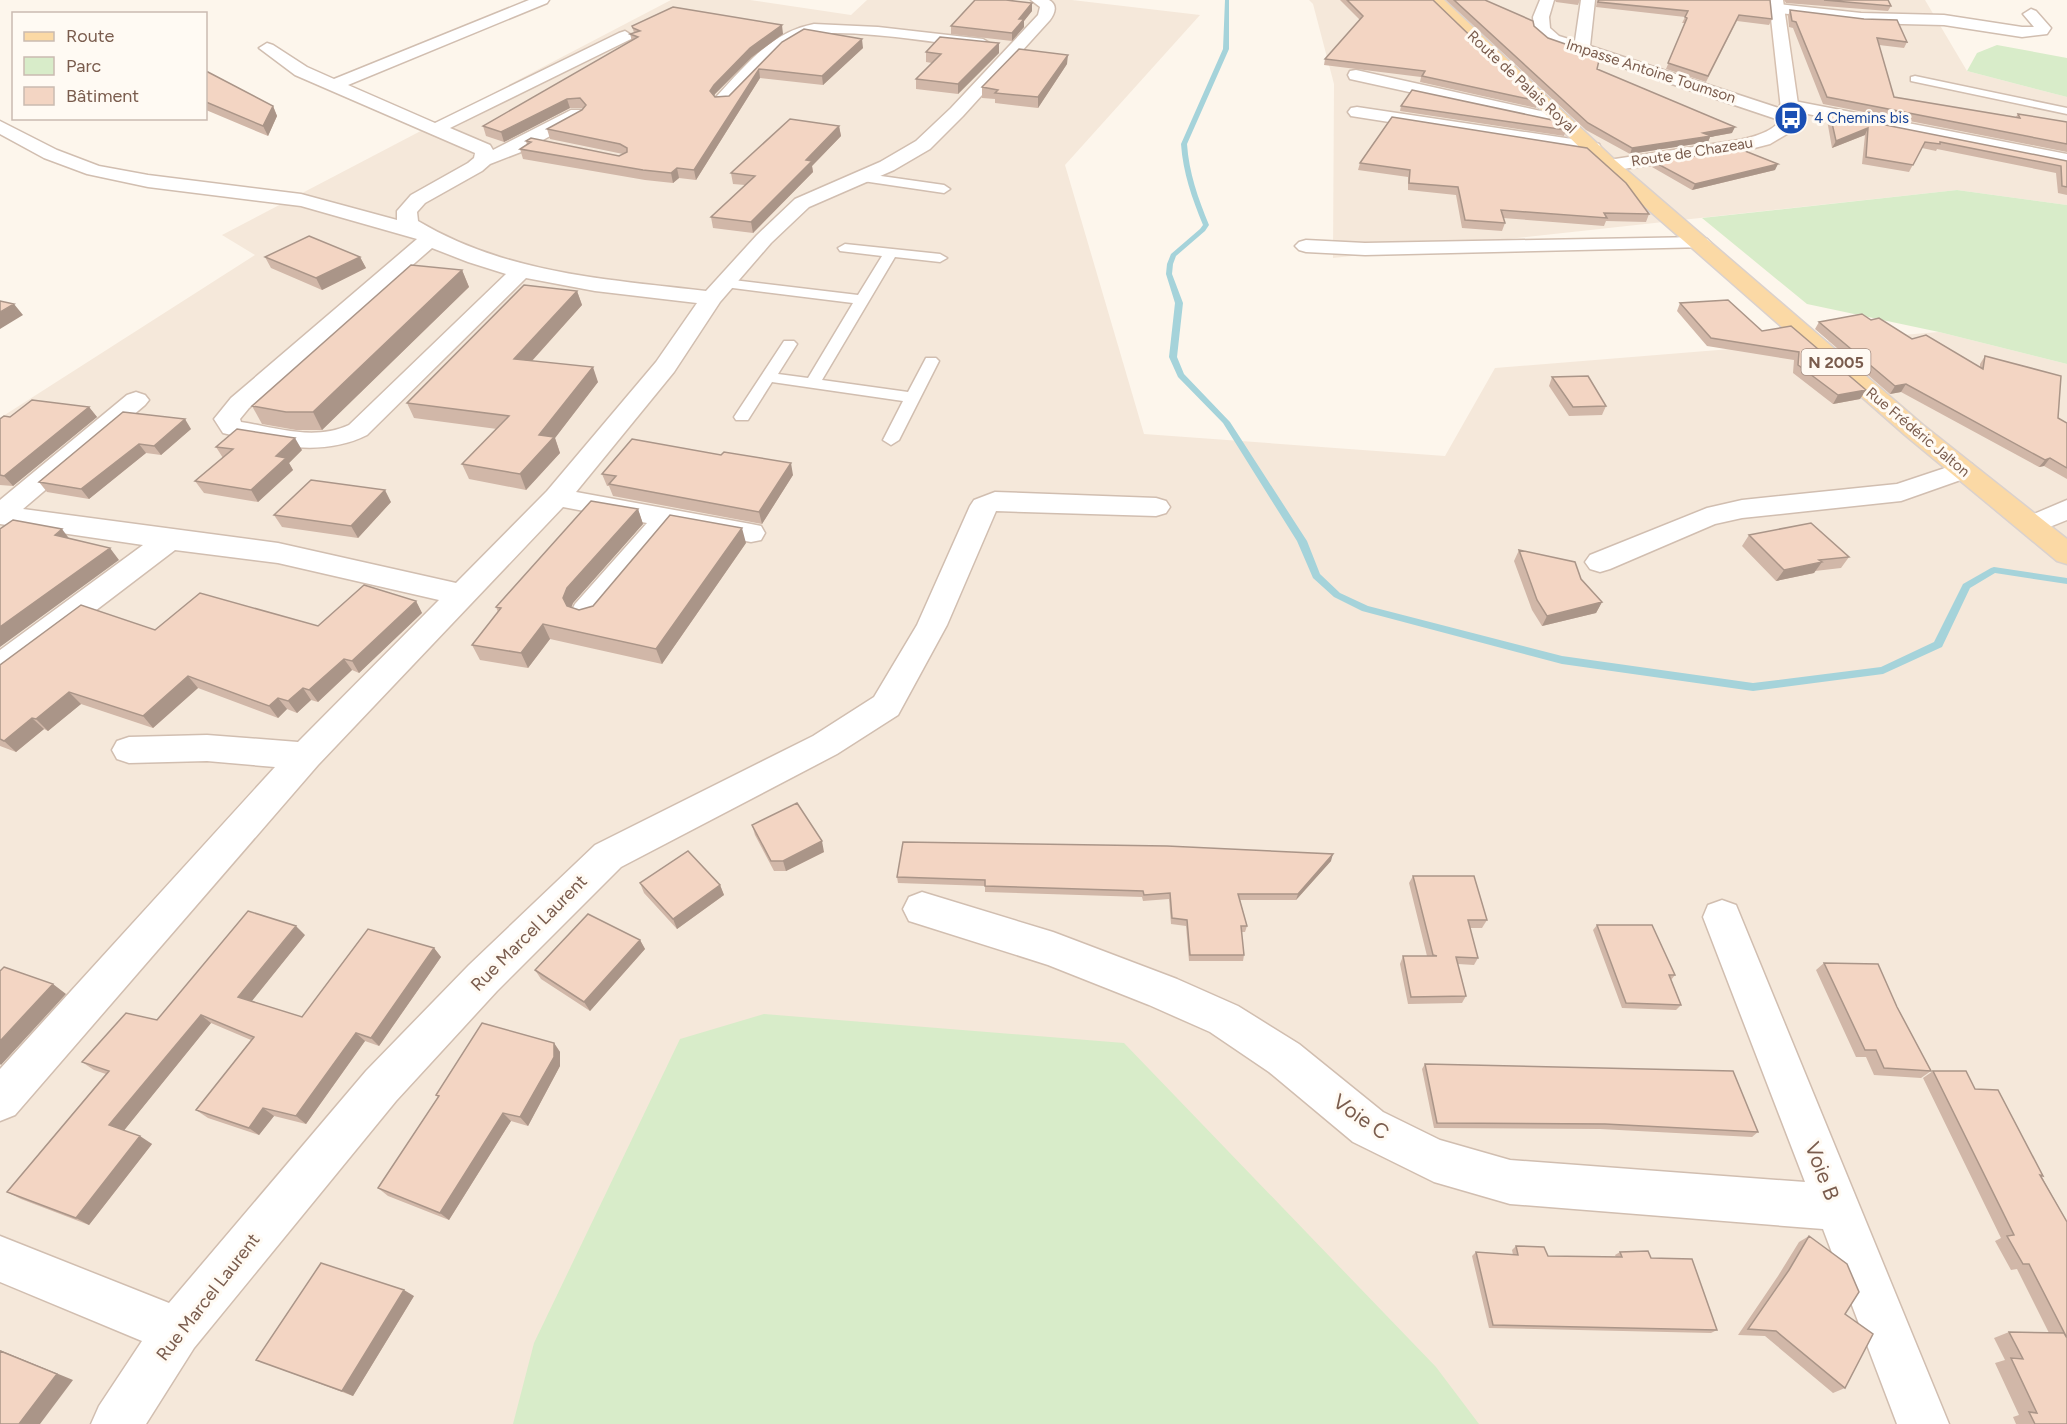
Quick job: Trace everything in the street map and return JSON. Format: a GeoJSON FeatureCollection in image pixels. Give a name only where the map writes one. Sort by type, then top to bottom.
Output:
{"type":"FeatureCollection","features":[{"type":"Feature","properties":{"kind":"main road","name":"Route de Palais Royal"},"geometry":{"type":"LineString","coordinates":[[1435,0],[1600,156]]}},
{"type":"Feature","properties":{"kind":"main road","name":"Rue Frédéric Jalton"},"geometry":{"type":"LineString","coordinates":[[1600,156],[1905,423],[2067,554]]}},
{"type":"Feature","properties":{"kind":"street"},"geometry":{"type":"LineString","coordinates":[[334,85],[542,0]]}},
{"type":"Feature","properties":{"kind":"street"},"geometry":{"type":"LineString","coordinates":[[0,1100],[306,756],[557,497],[665,367],[719,291],[764,239],[802,203],[887,166],[923,145],[1018,48],[1048,11],[1047,5],[1038,0]]}},
{"type":"Feature","properties":{"kind":"street","name":"Impasse Antoine Toumson"},"geometry":{"type":"LineString","coordinates":[[1547,0],[1541,17],[1542,30],[1553,39],[1582,49],[1790,112],[2067,160]]}},
{"type":"Feature","properties":{"kind":"street"},"geometry":{"type":"LineString","coordinates":[[1582,49],[1588,0]]}},
{"type":"Feature","properties":{"kind":"street"},"geometry":{"type":"LineString","coordinates":[[1790,112],[1777,4],[1861,18],[1944,20],[2022,32],[2041,31],[2042,23],[2031,14]]}},
{"type":"Feature","properties":{"kind":"street"},"geometry":{"type":"LineString","coordinates":[[723,100],[759,61],[782,42],[799,33],[812,30],[831,29],[906,34],[1018,48]]}},
{"type":"Feature","properties":{"kind":"street"},"geometry":{"type":"LineString","coordinates":[[445,134],[439,130],[455,117],[626,36]]}},
{"type":"Feature","properties":{"kind":"street"},"geometry":{"type":"LineString","coordinates":[[267,48],[302,71],[483,149],[485,152],[483,160]]}},
{"type":"Feature","properties":{"kind":"street"},"geometry":{"type":"LineString","coordinates":[[1356,75],[1563,121]]}},
{"type":"Feature","properties":{"kind":"street","name":"Route de Chazeau"},"geometry":{"type":"LineString","coordinates":[[1357,112],[1600,156],[1739,146],[1763,140],[1786,127],[1790,112]]}},
{"type":"Feature","properties":{"kind":"street"},"geometry":{"type":"LineString","coordinates":[[577,114],[529,141],[483,160],[475,167],[418,199],[407,211],[408,224],[464,254],[521,271],[564,279],[719,291]]}},
{"type":"Feature","properties":{"kind":"street"},"geometry":{"type":"LineString","coordinates":[[0,126],[45,152],[70,163],[150,181],[303,201],[426,235]]}},
{"type":"Feature","properties":{"kind":"street"},"geometry":{"type":"LineString","coordinates":[[426,235],[240,403],[227,419],[228,424],[232,428],[316,442],[344,439],[358,430],[521,271]]}},
{"type":"Feature","properties":{"kind":"street"},"geometry":{"type":"LineString","coordinates":[[1306,246],[1365,249],[1700,243]]}},
{"type":"Feature","properties":{"kind":"street"},"geometry":{"type":"LineString","coordinates":[[0,514],[136,400]]}},
{"type":"Feature","properties":{"kind":"street"},"geometry":{"type":"LineString","coordinates":[[1600,562],[1707,517],[1742,509],[1901,492],[1963,470]]}},
{"type":"Feature","properties":{"kind":"street"},"geometry":{"type":"LineString","coordinates":[[557,497],[751,533]]}},
{"type":"Feature","properties":{"kind":"street","name":"Rue Marcel Laurent"},"geometry":{"type":"LineString","coordinates":[[117,1424],[177,1331],[381,1086],[483,978],[608,856],[825,745],[886,706],[932,625],[984,506],[995,501],[1156,507]]}},
{"type":"Feature","properties":{"kind":"street"},"geometry":{"type":"LineString","coordinates":[[2032,525],[2067,510]]}},
{"type":"Feature","properties":{"kind":"street"},"geometry":{"type":"LineString","coordinates":[[0,514],[169,540],[278,553],[463,595]]}},
{"type":"Feature","properties":{"kind":"street"},"geometry":{"type":"LineString","coordinates":[[586,612],[668,517]]}},
{"type":"Feature","properties":{"kind":"street"},"geometry":{"type":"LineString","coordinates":[[0,667],[169,540]]}},
{"type":"Feature","properties":{"kind":"street"},"geometry":{"type":"LineString","coordinates":[[129,750],[207,748],[306,756]]}},
{"type":"Feature","properties":{"kind":"street","name":"Voie C"},"geometry":{"type":"LineString","coordinates":[[922,909],[1053,949],[1163,992],[1224,1019],[1284,1058],[1368,1127],[1434,1160],[1510,1182],[1836,1207]]}},
{"type":"Feature","properties":{"kind":"street","name":"Voie B"},"geometry":{"type":"LineString","coordinates":[[1722,917],[1923,1424]]}},
{"type":"Feature","properties":{"kind":"street"},"geometry":{"type":"LineString","coordinates":[[0,1259],[177,1331]]}},
{"type":"Feature","properties":{"kind":"lane"},"geometry":{"type":"LineString","coordinates":[[1915,79],[2067,111]]}},
{"type":"Feature","properties":{"kind":"lane"},"geometry":{"type":"LineString","coordinates":[[529,141],[552,146]]}},
{"type":"Feature","properties":{"kind":"lane"},"geometry":{"type":"LineString","coordinates":[[860,177],[944,189]]}},
{"type":"Feature","properties":{"kind":"lane"},"geometry":{"type":"LineString","coordinates":[[845,248],[940,258]]}},
{"type":"Feature","properties":{"kind":"lane"},"geometry":{"type":"LineString","coordinates":[[813,382],[891,253]]}},
{"type":"Feature","properties":{"kind":"lane"},"geometry":{"type":"LineString","coordinates":[[719,291],[862,300]]}},
{"type":"Feature","properties":{"kind":"lane"},"geometry":{"type":"LineString","coordinates":[[742,417],[789,344]]}},
{"type":"Feature","properties":{"kind":"lane"},"geometry":{"type":"LineString","coordinates":[[891,440],[931,361]]}},
{"type":"Feature","properties":{"kind":"lane"},"geometry":{"type":"LineString","coordinates":[[769,377],[912,397]]}},
{"type":"Feature","properties":{"kind":"shaded area"},"geometry":{"type":"Polygon","coordinates":[[[671,0],[750,0],[851,15],[867,0],[1072,0],[1200,15],[1065,165],[1144,434],[1445,456],[1495,368],[1939,332],[2067,364],[2067,1424],[0,1424],[0,418],[255,255],[222,235],[671,0]]]}},
{"type":"Feature","properties":{"kind":"shaded area"},"geometry":{"type":"Polygon","coordinates":[[[1309,0],[1925,0],[1967,71],[2067,97],[2067,205],[1957,190],[1333,258],[1334,84],[1313,4],[1309,0]]]}},
{"type":"Feature","properties":{"kind":"green space"},"geometry":{"type":"Polygon","coordinates":[[[1997,45],[2067,58],[2067,97],[1967,71],[1977,53],[1997,45]]]}},
{"type":"Feature","properties":{"kind":"green space"},"geometry":{"type":"Polygon","coordinates":[[[1957,190],[2067,205],[2067,364],[1939,332],[1807,304],[1702,218],[1957,190]]]}},
{"type":"Feature","properties":{"kind":"green space"},"geometry":{"type":"Polygon","coordinates":[[[764,1014],[1124,1043],[1436,1367],[1479,1424],[513,1424],[534,1343],[680,1039],[764,1014]]]}},
{"type":"Feature","properties":{"kind":"building"},"geometry":{"type":"Polygon","coordinates":[[[975,0],[1032,3],[1019,19],[1024,19],[1012,33],[951,26],[975,0]]]}},
{"type":"Feature","properties":{"kind":"building"},"geometry":{"type":"Polygon","coordinates":[[[1347,0],[1433,0],[1538,101],[1422,76],[1425,71],[1325,59],[1363,16],[1347,0]]]}},
{"type":"Feature","properties":{"kind":"building"},"geometry":{"type":"Polygon","coordinates":[[[1454,0],[1485,0],[1533,21],[1534,26],[1548,38],[1600,56],[1597,69],[1735,127],[1703,133],[1711,136],[1632,148],[1588,123],[1454,0]]]}},
{"type":"Feature","properties":{"kind":"building"},"geometry":{"type":"Polygon","coordinates":[[[1599,0],[1770,0],[1772,19],[1739,15],[1708,76],[1668,63],[1688,11],[1598,2],[1599,0]]]}},
{"type":"Feature","properties":{"kind":"building"},"geometry":{"type":"Polygon","coordinates":[[[1824,0],[1888,0],[1891,6],[1824,0]]]}},
{"type":"Feature","properties":{"kind":"building"},"geometry":{"type":"Polygon","coordinates":[[[673,7],[782,25],[750,48],[714,85],[710,91],[715,97],[729,96],[782,42],[804,29],[862,39],[822,76],[759,69],[694,170],[677,168],[671,173],[643,170],[520,149],[531,142],[526,141],[531,138],[619,156],[627,152],[627,148],[620,144],[547,129],[582,110],[586,105],[580,98],[567,99],[501,132],[483,126],[638,37],[630,34],[640,31],[632,26],[673,7]]]}},
{"type":"Feature","properties":{"kind":"building"},"geometry":{"type":"Polygon","coordinates":[[[1790,10],[1864,19],[1897,20],[1907,42],[1877,38],[1894,97],[2020,118],[2018,114],[2067,122],[2067,144],[1827,97],[1796,22],[1792,21],[1790,10]]]}},
{"type":"Feature","properties":{"kind":"building"},"geometry":{"type":"Polygon","coordinates":[[[940,37],[999,43],[958,84],[916,79],[941,54],[926,52],[940,37]]]}},
{"type":"Feature","properties":{"kind":"building"},"geometry":{"type":"Polygon","coordinates":[[[1019,49],[1068,55],[1038,97],[995,93],[998,90],[982,87],[1019,49]]]}},
{"type":"Feature","properties":{"kind":"building"},"geometry":{"type":"Polygon","coordinates":[[[207,72],[273,106],[263,126],[207,102],[207,72]]]}},
{"type":"Feature","properties":{"kind":"building"},"geometry":{"type":"Polygon","coordinates":[[[1412,90],[1557,121],[1566,130],[1401,106],[1412,90]]]}},
{"type":"Feature","properties":{"kind":"building"},"geometry":{"type":"Polygon","coordinates":[[[1830,114],[2067,161],[2067,187],[2062,186],[2061,166],[1940,142],[1940,144],[1925,142],[1913,165],[1866,157],[1868,128],[1836,141],[1830,114]]]}},
{"type":"Feature","properties":{"kind":"building"},"geometry":{"type":"Polygon","coordinates":[[[1392,117],[1587,148],[1626,183],[1649,214],[1604,213],[1607,218],[1501,210],[1505,223],[1465,220],[1458,187],[1409,183],[1410,170],[1360,163],[1392,117]]]}},
{"type":"Feature","properties":{"kind":"building"},"geometry":{"type":"Polygon","coordinates":[[[790,119],[839,126],[806,160],[812,161],[751,222],[711,217],[755,176],[731,173],[790,119]]]}},
{"type":"Feature","properties":{"kind":"building"},"geometry":{"type":"Polygon","coordinates":[[[1740,149],[1778,164],[1695,184],[1654,162],[1740,149]]]}},
{"type":"Feature","properties":{"kind":"building"},"geometry":{"type":"Polygon","coordinates":[[[309,236],[360,257],[316,278],[265,257],[309,236]]]}},
{"type":"Feature","properties":{"kind":"building"},"geometry":{"type":"Polygon","coordinates":[[[411,265],[462,270],[313,412],[286,412],[252,406],[411,265]]]}},
{"type":"Feature","properties":{"kind":"building"},"geometry":{"type":"Polygon","coordinates":[[[524,285],[577,291],[514,359],[593,367],[539,435],[554,437],[520,474],[462,464],[509,416],[407,403],[524,285]]]}},
{"type":"Feature","properties":{"kind":"building"},"geometry":{"type":"Polygon","coordinates":[[[1728,300],[1762,331],[1791,326],[1866,390],[1838,395],[1798,365],[1799,352],[1711,338],[1680,303],[1728,300]]]}},
{"type":"Feature","properties":{"kind":"building"},"geometry":{"type":"Polygon","coordinates":[[[0,301],[14,304],[0,312],[0,301]]]}},
{"type":"Feature","properties":{"kind":"building"},"geometry":{"type":"Polygon","coordinates":[[[1862,314],[1871,320],[1879,318],[1912,339],[1926,335],[1983,369],[1985,356],[2061,376],[2058,418],[2067,423],[2067,468],[2050,458],[2045,460],[1906,384],[1895,386],[1819,322],[1862,314]]]}},
{"type":"Feature","properties":{"kind":"building"},"geometry":{"type":"Polygon","coordinates":[[[1588,376],[1606,406],[1573,407],[1552,377],[1588,376]]]}},
{"type":"Feature","properties":{"kind":"building"},"geometry":{"type":"Polygon","coordinates":[[[32,400],[89,407],[4,476],[0,475],[0,419],[4,416],[10,417],[32,400]]]}},
{"type":"Feature","properties":{"kind":"building"},"geometry":{"type":"Polygon","coordinates":[[[123,412],[185,419],[154,446],[139,444],[81,489],[39,482],[123,412]]]}},
{"type":"Feature","properties":{"kind":"building"},"geometry":{"type":"Polygon","coordinates":[[[237,429],[295,438],[276,456],[286,458],[251,490],[195,481],[233,449],[216,447],[237,429]]]}},
{"type":"Feature","properties":{"kind":"building"},"geometry":{"type":"Polygon","coordinates":[[[632,439],[721,455],[724,452],[791,463],[759,512],[609,484],[616,476],[602,474],[632,439]]]}},
{"type":"Feature","properties":{"kind":"building"},"geometry":{"type":"Polygon","coordinates":[[[311,480],[385,490],[351,526],[274,515],[311,480]]]}},
{"type":"Feature","properties":{"kind":"building"},"geometry":{"type":"Polygon","coordinates":[[[591,501],[638,509],[567,588],[563,598],[567,606],[579,610],[593,606],[670,515],[742,528],[656,649],[543,624],[521,653],[472,645],[501,608],[496,607],[591,501]]]}},
{"type":"Feature","properties":{"kind":"building"},"geometry":{"type":"Polygon","coordinates":[[[13,520],[62,529],[55,535],[110,548],[0,627],[0,529],[13,520]]]}},
{"type":"Feature","properties":{"kind":"building"},"geometry":{"type":"Polygon","coordinates":[[[1811,523],[1849,557],[1819,560],[1822,562],[1784,570],[1749,535],[1811,523]]]}},
{"type":"Feature","properties":{"kind":"building"},"geometry":{"type":"Polygon","coordinates":[[[1519,550],[1575,562],[1581,579],[1602,602],[1547,616],[1537,600],[1519,550]]]}},
{"type":"Feature","properties":{"kind":"building"},"geometry":{"type":"Polygon","coordinates":[[[364,585],[416,601],[352,661],[344,659],[309,690],[303,688],[288,701],[278,698],[269,706],[188,676],[143,716],[69,692],[4,741],[0,739],[0,665],[81,605],[155,630],[200,593],[318,626],[364,585]]]}},
{"type":"Feature","properties":{"kind":"building"},"geometry":{"type":"Polygon","coordinates":[[[797,803],[822,841],[783,861],[771,861],[752,825],[797,803]]]}},
{"type":"Feature","properties":{"kind":"building"},"geometry":{"type":"Polygon","coordinates":[[[903,842],[1167,846],[1333,854],[1298,894],[1238,894],[1247,926],[1241,926],[1244,955],[1190,955],[1187,920],[1172,918],[1170,893],[1144,895],[1143,891],[985,886],[985,880],[897,877],[903,842]]]}},
{"type":"Feature","properties":{"kind":"building"},"geometry":{"type":"Polygon","coordinates":[[[688,851],[720,885],[673,919],[640,883],[688,851]]]}},
{"type":"Feature","properties":{"kind":"building"},"geometry":{"type":"Polygon","coordinates":[[[1413,876],[1474,876],[1487,920],[1468,920],[1478,958],[1456,957],[1466,996],[1411,997],[1403,956],[1437,956],[1433,955],[1413,876]]]}},
{"type":"Feature","properties":{"kind":"building"},"geometry":{"type":"Polygon","coordinates":[[[248,911],[296,926],[238,997],[302,1017],[368,929],[434,948],[371,1038],[356,1033],[296,1116],[263,1108],[249,1128],[196,1110],[254,1037],[201,1015],[109,1125],[140,1136],[76,1218],[7,1192],[109,1071],[82,1062],[126,1013],[157,1020],[248,911]]]}},
{"type":"Feature","properties":{"kind":"building"},"geometry":{"type":"Polygon","coordinates":[[[588,914],[640,940],[584,1002],[535,970],[588,914]]]}},
{"type":"Feature","properties":{"kind":"building"},"geometry":{"type":"Polygon","coordinates":[[[1597,925],[1652,925],[1675,975],[1669,975],[1681,1005],[1626,1003],[1597,925]]]}},
{"type":"Feature","properties":{"kind":"building"},"geometry":{"type":"Polygon","coordinates":[[[1824,963],[1878,964],[1897,1007],[1931,1071],[1884,1068],[1876,1050],[1865,1050],[1824,963]]]}},
{"type":"Feature","properties":{"kind":"building"},"geometry":{"type":"Polygon","coordinates":[[[4,967],[53,984],[0,1041],[0,971],[4,967]]]}},
{"type":"Feature","properties":{"kind":"building"},"geometry":{"type":"Polygon","coordinates":[[[482,1023],[554,1043],[554,1057],[520,1117],[503,1113],[440,1213],[378,1188],[439,1096],[436,1095],[482,1023]]]}},
{"type":"Feature","properties":{"kind":"building"},"geometry":{"type":"Polygon","coordinates":[[[1425,1064],[1733,1071],[1758,1132],[1605,1124],[1437,1123],[1425,1064]]]}},
{"type":"Feature","properties":{"kind":"building"},"geometry":{"type":"Polygon","coordinates":[[[1933,1071],[1966,1071],[1975,1089],[1998,1090],[2043,1176],[2040,1175],[2067,1222],[2067,1336],[2029,1264],[2023,1264],[2007,1236],[2014,1235],[1933,1071]]]}},
{"type":"Feature","properties":{"kind":"building"},"geometry":{"type":"Polygon","coordinates":[[[1809,1236],[1847,1264],[1859,1292],[1845,1314],[1873,1334],[1845,1388],[1776,1331],[1748,1329],[1789,1270],[1809,1236]]]}},
{"type":"Feature","properties":{"kind":"building"},"geometry":{"type":"Polygon","coordinates":[[[1516,1246],[1544,1247],[1548,1256],[1622,1257],[1620,1252],[1648,1251],[1651,1258],[1692,1259],[1717,1330],[1493,1325],[1476,1252],[1518,1255],[1516,1246]]]}},
{"type":"Feature","properties":{"kind":"building"},"geometry":{"type":"Polygon","coordinates":[[[321,1263],[404,1290],[342,1391],[256,1360],[321,1263]]]}},
{"type":"Feature","properties":{"kind":"building"},"geometry":{"type":"Polygon","coordinates":[[[2009,1332],[2064,1333],[2067,1338],[2067,1424],[2035,1424],[2029,1412],[2037,1413],[2011,1358],[2023,1359],[2009,1332]]]}},
{"type":"Feature","properties":{"kind":"building"},"geometry":{"type":"Polygon","coordinates":[[[0,1351],[57,1374],[19,1424],[0,1424],[0,1351]]]}},
{"type":"Feature","properties":{"kind":"waterway"},"geometry":{"type":"LineString","coordinates":[[1227,0],[1226,49],[1184,144],[1185,161],[1192,190],[1206,225],[1173,255],[1170,264],[1169,274],[1179,303],[1173,357],[1181,375],[1226,422],[1302,541],[1316,576],[1337,595],[1365,609],[1562,660],[1753,687],[1883,670],[1938,644],[1966,586],[1994,570],[2067,581]]}},
{"type":"Feature","properties":{"kind":"place","name":"4 Chemins bis"},"geometry":{"type":"Point","coordinates":[1791,118]}}]}
